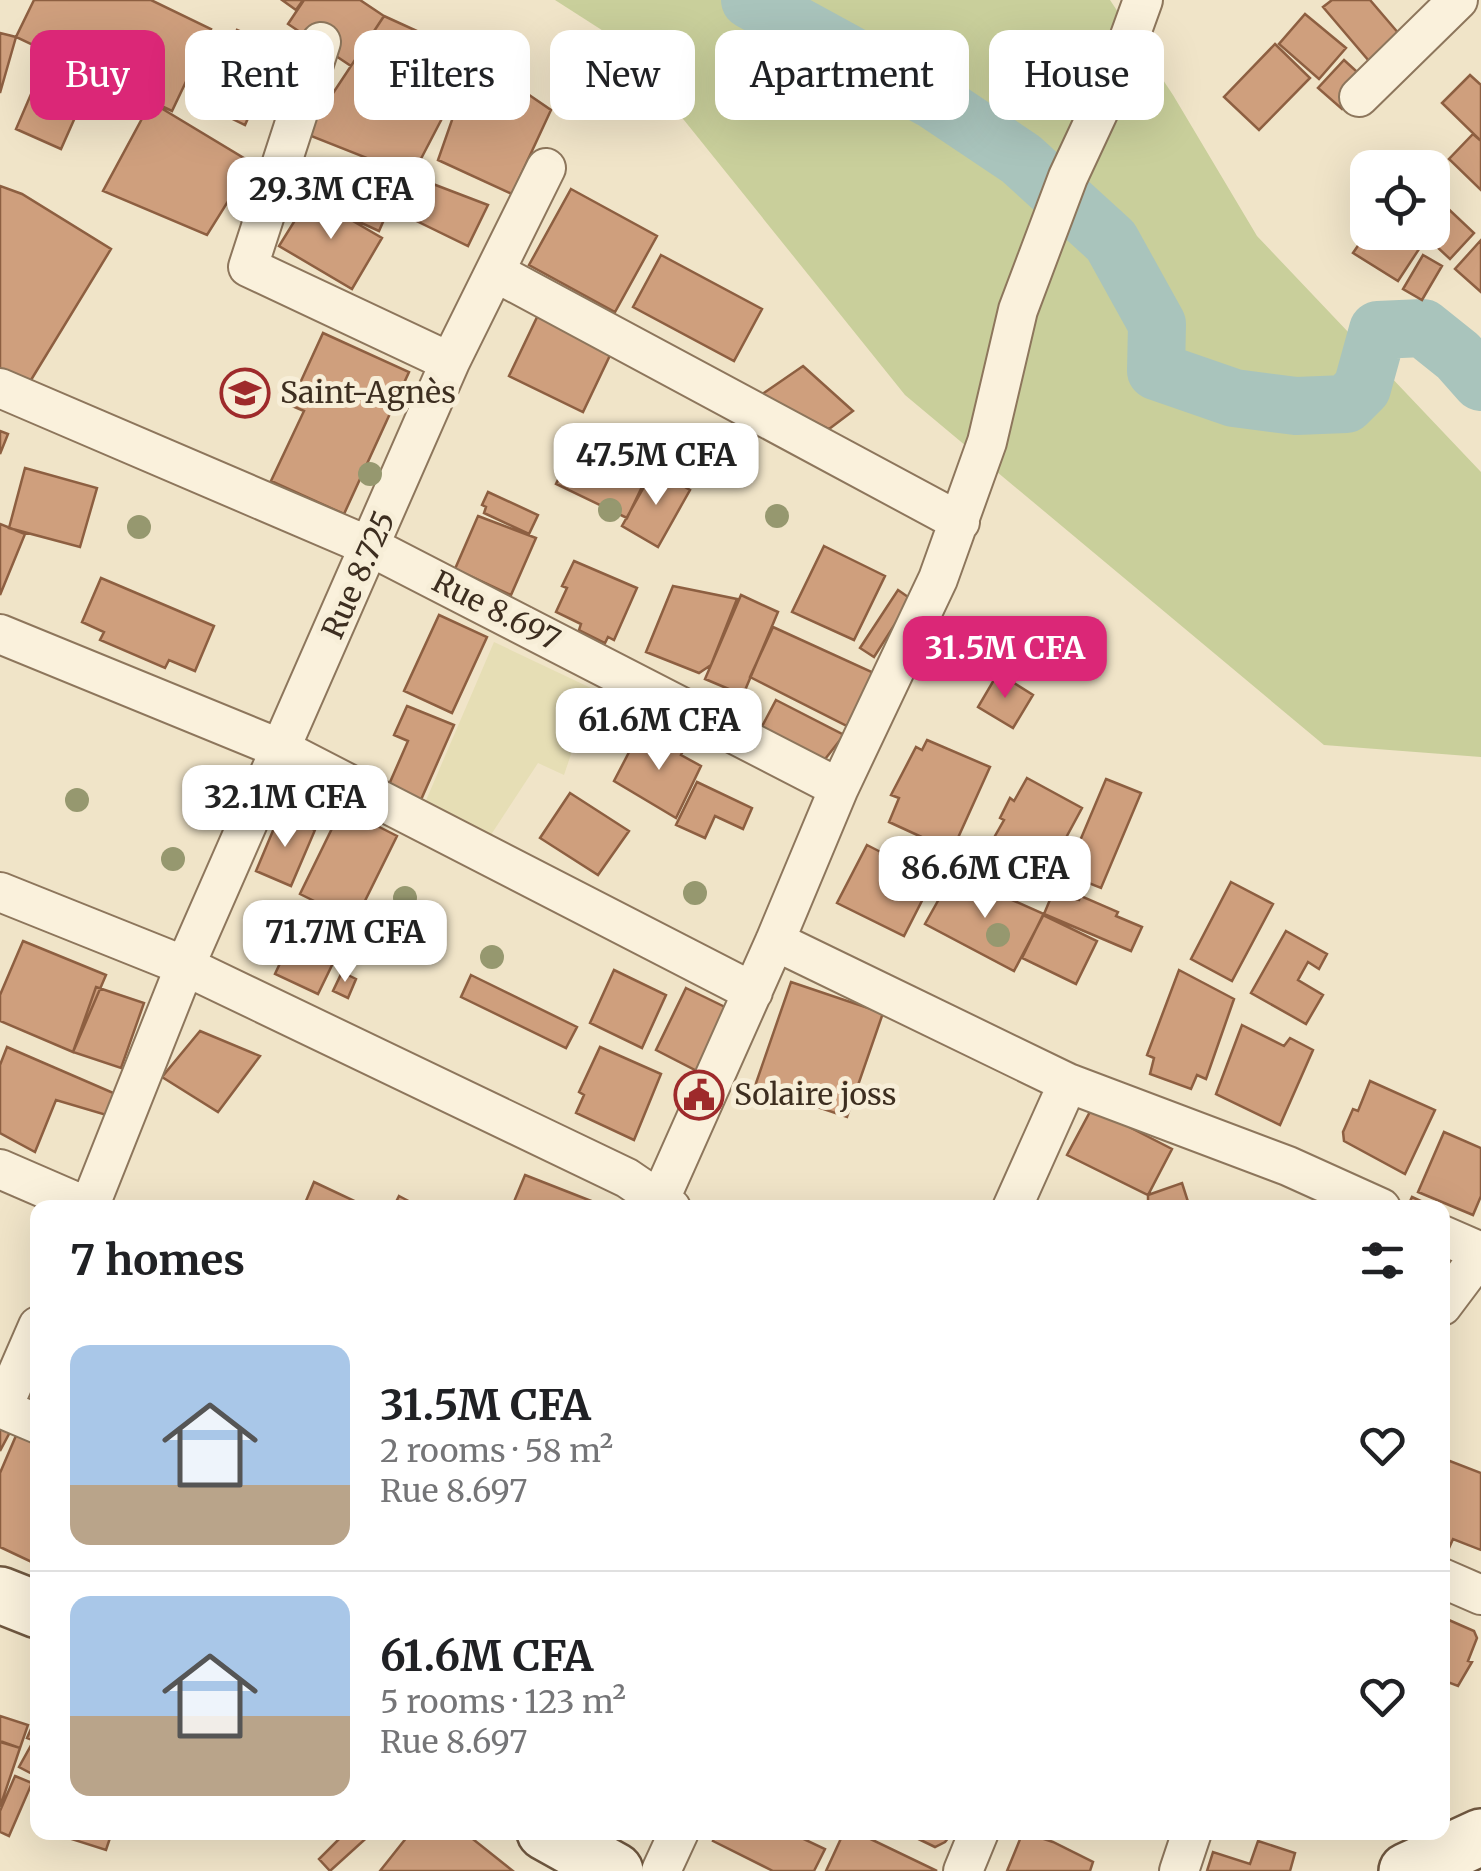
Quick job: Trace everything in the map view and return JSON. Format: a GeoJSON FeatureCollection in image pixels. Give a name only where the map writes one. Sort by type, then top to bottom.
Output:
{"type":"FeatureCollection","features":[{"type":"Feature","properties":{"kind":"main road"},"geometry":{"type":"LineString","coordinates":[[0,1595],[30,1607]]}},
{"type":"Feature","properties":{"kind":"main road"},"geometry":{"type":"LineString","coordinates":[[1406,1871],[1481,1837]]}},
{"type":"Feature","properties":{"kind":"main road"},"geometry":{"type":"LineString","coordinates":[[561,1840],[625,1871]]}},
{"type":"Feature","properties":{"kind":"street"},"geometry":{"type":"LineString","coordinates":[[665,1200],[839,788],[938,579],[988,442],[1018,310],[1068,177],[1117,72],[1143,0]]}},
{"type":"Feature","properties":{"kind":"street"},"geometry":{"type":"LineString","coordinates":[[1359,97],[1458,0]]}},
{"type":"Feature","properties":{"kind":"street"},"geometry":{"type":"LineString","coordinates":[[296,120],[248,266],[450,362]]}},
{"type":"Feature","properties":{"kind":"street","name":"Rue 8.725"},"geometry":{"type":"LineString","coordinates":[[95,1200],[186,966],[450,362],[546,168]]}},
{"type":"Feature","properties":{"kind":"street"},"geometry":{"type":"LineString","coordinates":[[495,272],[960,522]]}},
{"type":"Feature","properties":{"kind":"street","name":"Rue 8.697"},"geometry":{"type":"LineString","coordinates":[[0,388],[372,547],[839,788]]}},
{"type":"Feature","properties":{"kind":"street"},"geometry":{"type":"LineString","coordinates":[[0,634],[281,749],[753,992]]}},
{"type":"Feature","properties":{"kind":"street"},"geometry":{"type":"LineString","coordinates":[[0,892],[186,966],[627,1178],[654,1200]]}},
{"type":"Feature","properties":{"kind":"street"},"geometry":{"type":"LineString","coordinates":[[776,941],[1068,1083],[1288,1166],[1363,1200]]}},
{"type":"Feature","properties":{"kind":"street"},"geometry":{"type":"LineString","coordinates":[[1016,1200],[1068,1083]]}},
{"type":"Feature","properties":{"kind":"street"},"geometry":{"type":"LineString","coordinates":[[0,1170],[75,1200]]}},
{"type":"Feature","properties":{"kind":"street"},"geometry":{"type":"LineString","coordinates":[[1450,1239],[1481,1253],[1450,1295]]}},
{"type":"Feature","properties":{"kind":"street"},"geometry":{"type":"LineString","coordinates":[[30,1344],[1,1408],[30,1421]]}},
{"type":"Feature","properties":{"kind":"street"},"geometry":{"type":"LineString","coordinates":[[1450,1581],[1481,1594]]}},
{"type":"Feature","properties":{"kind":"street"},"geometry":{"type":"LineString","coordinates":[[625,1871],[668,1840]]}},
{"type":"Feature","properties":{"kind":"street"},"geometry":{"type":"LineString","coordinates":[[963,1871],[976,1840]]}},
{"type":"Feature","properties":{"kind":"street"},"geometry":{"type":"LineString","coordinates":[[1179,1871],[1189,1840]]}},
{"type":"Feature","properties":{"kind":"shaded area"},"geometry":{"type":"Polygon","coordinates":[[[494,642],[593,689],[564,775],[538,763],[481,850],[418,819],[494,642]]]}},
{"type":"Feature","properties":{"kind":"green space"},"geometry":{"type":"Polygon","coordinates":[[[555,0],[1110,0],[1130,30],[989,30],[989,120],[1164,120],[1164,81],[1257,236],[1481,472],[1481,757],[1324,745],[905,395],[684,120],[695,120],[695,30],[602,30],[555,0]]]}},
{"type":"Feature","properties":{"kind":"building"},"geometry":{"type":"Polygon","coordinates":[[[34,0],[151,0],[211,29],[185,30],[185,84],[172,111],[165,108],[165,30],[30,30],[30,44],[16,37],[34,0]]]}},
{"type":"Feature","properties":{"kind":"building"},"geometry":{"type":"Polygon","coordinates":[[[282,0],[303,0],[296,10],[282,0]]]}},
{"type":"Feature","properties":{"kind":"building"},"geometry":{"type":"Polygon","coordinates":[[[304,0],[360,0],[384,16],[375,30],[354,30],[351,66],[334,55],[334,30],[297,30],[288,24],[304,0]]]}},
{"type":"Feature","properties":{"kind":"building"},"geometry":{"type":"Polygon","coordinates":[[[1332,0],[1370,0],[1400,35],[1369,61],[1323,7],[1332,0]]]}},
{"type":"Feature","properties":{"kind":"building"},"geometry":{"type":"Polygon","coordinates":[[[1305,14],[1346,48],[1319,79],[1279,44],[1305,14]]]}},
{"type":"Feature","properties":{"kind":"building"},"geometry":{"type":"Polygon","coordinates":[[[384,16],[415,30],[375,30],[384,16]]]}},
{"type":"Feature","properties":{"kind":"building"},"geometry":{"type":"Polygon","coordinates":[[[0,33],[16,37],[0,93],[0,33]]]}},
{"type":"Feature","properties":{"kind":"building"},"geometry":{"type":"Polygon","coordinates":[[[1275,44],[1310,78],[1259,130],[1224,97],[1275,44]]]}},
{"type":"Feature","properties":{"kind":"building"},"geometry":{"type":"Polygon","coordinates":[[[1344,60],[1366,80],[1342,109],[1318,88],[1344,60]]]}},
{"type":"Feature","properties":{"kind":"building"},"geometry":{"type":"Polygon","coordinates":[[[354,61],[354,120],[441,120],[412,176],[306,134],[315,120],[334,120],[334,92],[354,61]]]}},
{"type":"Feature","properties":{"kind":"building"},"geometry":{"type":"Polygon","coordinates":[[[1470,75],[1481,85],[1481,141],[1442,103],[1470,75]]]}},
{"type":"Feature","properties":{"kind":"building"},"geometry":{"type":"Polygon","coordinates":[[[30,96],[30,120],[74,120],[61,149],[16,129],[30,96]]]}},
{"type":"Feature","properties":{"kind":"building"},"geometry":{"type":"Polygon","coordinates":[[[530,96],[550,109],[512,194],[438,160],[452,120],[530,120],[530,96]]]}},
{"type":"Feature","properties":{"kind":"building"},"geometry":{"type":"Polygon","coordinates":[[[165,110],[252,163],[207,235],[103,191],[141,120],[165,120],[165,110]]]}},
{"type":"Feature","properties":{"kind":"building"},"geometry":{"type":"Polygon","coordinates":[[[1473,134],[1481,141],[1481,190],[1450,160],[1473,134]]]}},
{"type":"Feature","properties":{"kind":"building"},"geometry":{"type":"Polygon","coordinates":[[[360,162],[401,181],[379,231],[337,212],[360,162]]]}},
{"type":"Feature","properties":{"kind":"building"},"geometry":{"type":"Polygon","coordinates":[[[412,176],[488,205],[468,246],[396,211],[412,176]]]}},
{"type":"Feature","properties":{"kind":"building"},"geometry":{"type":"Polygon","coordinates":[[[0,186],[22,194],[111,249],[20,398],[0,387],[0,186]]]}},
{"type":"Feature","properties":{"kind":"building"},"geometry":{"type":"Polygon","coordinates":[[[571,189],[657,236],[615,312],[529,265],[571,189]]]}},
{"type":"Feature","properties":{"kind":"building"},"geometry":{"type":"Polygon","coordinates":[[[310,196],[382,238],[352,289],[279,246],[310,196]]]}},
{"type":"Feature","properties":{"kind":"building"},"geometry":{"type":"Polygon","coordinates":[[[1450,210],[1474,233],[1450,259],[1440,250],[1450,250],[1450,210]]]}},
{"type":"Feature","properties":{"kind":"building"},"geometry":{"type":"Polygon","coordinates":[[[1481,240],[1481,292],[1455,269],[1481,240]]]}},
{"type":"Feature","properties":{"kind":"building"},"geometry":{"type":"Polygon","coordinates":[[[1355,250],[1418,250],[1398,281],[1353,253],[1355,250]]]}},
{"type":"Feature","properties":{"kind":"building"},"geometry":{"type":"Polygon","coordinates":[[[661,255],[762,309],[734,361],[633,307],[661,255]]]}},
{"type":"Feature","properties":{"kind":"building"},"geometry":{"type":"Polygon","coordinates":[[[1423,255],[1442,266],[1422,300],[1403,289],[1423,255]]]}},
{"type":"Feature","properties":{"kind":"building"},"geometry":{"type":"Polygon","coordinates":[[[539,313],[613,349],[583,412],[509,376],[539,313]]]}},
{"type":"Feature","properties":{"kind":"building"},"geometry":{"type":"Polygon","coordinates":[[[323,333],[409,372],[344,514],[271,481],[304,411],[290,405],[323,333]]]}},
{"type":"Feature","properties":{"kind":"building"},"geometry":{"type":"Polygon","coordinates":[[[803,366],[853,411],[829,429],[761,395],[803,366]]]}},
{"type":"Feature","properties":{"kind":"building"},"geometry":{"type":"Polygon","coordinates":[[[0,431],[8,434],[0,454],[0,431]]]}},
{"type":"Feature","properties":{"kind":"building"},"geometry":{"type":"Polygon","coordinates":[[[580,434],[651,468],[627,518],[556,484],[580,434]]]}},
{"type":"Feature","properties":{"kind":"building"},"geometry":{"type":"Polygon","coordinates":[[[25,468],[97,488],[80,547],[9,528],[25,468]]]}},
{"type":"Feature","properties":{"kind":"building"},"geometry":{"type":"Polygon","coordinates":[[[654,469],[690,490],[658,547],[622,526],[654,469]]]}},
{"type":"Feature","properties":{"kind":"building"},"geometry":{"type":"Polygon","coordinates":[[[488,492],[538,515],[529,534],[484,513],[486,507],[482,505],[488,492]]]}},
{"type":"Feature","properties":{"kind":"building"},"geometry":{"type":"Polygon","coordinates":[[[478,516],[536,538],[511,595],[455,569],[478,516]]]}},
{"type":"Feature","properties":{"kind":"building"},"geometry":{"type":"Polygon","coordinates":[[[0,524],[25,534],[0,595],[0,524]]]}},
{"type":"Feature","properties":{"kind":"building"},"geometry":{"type":"Polygon","coordinates":[[[824,546],[885,576],[854,640],[792,612],[824,546]]]}},
{"type":"Feature","properties":{"kind":"building"},"geometry":{"type":"Polygon","coordinates":[[[574,561],[637,588],[614,640],[608,637],[605,643],[579,630],[581,624],[556,612],[574,561]]]}},
{"type":"Feature","properties":{"kind":"building"},"geometry":{"type":"Polygon","coordinates":[[[101,578],[214,626],[195,671],[169,660],[165,668],[100,640],[104,632],[82,622],[101,578]]]}},
{"type":"Feature","properties":{"kind":"building"},"geometry":{"type":"Polygon","coordinates":[[[673,586],[737,599],[711,665],[699,673],[646,652],[673,586]]]}},
{"type":"Feature","properties":{"kind":"building"},"geometry":{"type":"Polygon","coordinates":[[[898,590],[911,599],[874,657],[860,648],[898,590]]]}},
{"type":"Feature","properties":{"kind":"building"},"geometry":{"type":"Polygon","coordinates":[[[741,595],[778,612],[743,695],[705,679],[741,595]]]}},
{"type":"Feature","properties":{"kind":"building"},"geometry":{"type":"Polygon","coordinates":[[[439,615],[487,637],[452,713],[404,691],[439,615]]]}},
{"type":"Feature","properties":{"kind":"building"},"geometry":{"type":"Polygon","coordinates":[[[773,627],[874,673],[847,726],[750,677],[773,627]]]}},
{"type":"Feature","properties":{"kind":"building"},"geometry":{"type":"Polygon","coordinates":[[[998,673],[1033,695],[1013,728],[978,707],[998,673]]]}},
{"type":"Feature","properties":{"kind":"building"},"geometry":{"type":"Polygon","coordinates":[[[776,700],[844,735],[822,763],[758,734],[776,700]]]}},
{"type":"Feature","properties":{"kind":"building"},"geometry":{"type":"Polygon","coordinates":[[[407,706],[454,725],[416,811],[384,796],[408,741],[394,735],[407,706]]]}},
{"type":"Feature","properties":{"kind":"building"},"geometry":{"type":"Polygon","coordinates":[[[639,733],[660,744],[665,737],[685,747],[681,755],[701,766],[676,818],[614,781],[639,733]]]}},
{"type":"Feature","properties":{"kind":"building"},"geometry":{"type":"Polygon","coordinates":[[[927,740],[990,767],[952,851],[889,822],[899,798],[891,795],[916,747],[922,750],[927,740]]]}},
{"type":"Feature","properties":{"kind":"building"},"geometry":{"type":"Polygon","coordinates":[[[1027,778],[1082,808],[1035,895],[979,864],[1004,820],[1000,818],[1010,798],[1014,801],[1027,778]]]}},
{"type":"Feature","properties":{"kind":"building"},"geometry":{"type":"Polygon","coordinates":[[[1106,779],[1141,793],[1101,888],[1066,874],[1106,779]]]}},
{"type":"Feature","properties":{"kind":"building"},"geometry":{"type":"Polygon","coordinates":[[[697,782],[752,808],[743,829],[715,816],[705,838],[676,825],[697,782]]]}},
{"type":"Feature","properties":{"kind":"building"},"geometry":{"type":"Polygon","coordinates":[[[570,793],[629,831],[598,875],[540,838],[570,793]]]}},
{"type":"Feature","properties":{"kind":"building"},"geometry":{"type":"Polygon","coordinates":[[[342,808],[397,836],[355,921],[300,894],[342,808]]]}},
{"type":"Feature","properties":{"kind":"building"},"geometry":{"type":"Polygon","coordinates":[[[280,814],[315,830],[291,886],[256,871],[280,814]]]}},
{"type":"Feature","properties":{"kind":"building"},"geometry":{"type":"Polygon","coordinates":[[[867,845],[933,879],[904,936],[837,903],[867,845]]]}},
{"type":"Feature","properties":{"kind":"building"},"geometry":{"type":"Polygon","coordinates":[[[953,874],[1044,914],[1014,971],[925,924],[953,874]]]}},
{"type":"Feature","properties":{"kind":"building"},"geometry":{"type":"Polygon","coordinates":[[[1231,882],[1273,904],[1232,981],[1191,959],[1231,882]]]}},
{"type":"Feature","properties":{"kind":"building"},"geometry":{"type":"Polygon","coordinates":[[[1054,890],[1079,900],[1081,896],[1142,927],[1131,951],[1044,914],[1054,890]]]}},
{"type":"Feature","properties":{"kind":"building"},"geometry":{"type":"Polygon","coordinates":[[[300,909],[348,932],[318,994],[275,974],[300,909]]]}},
{"type":"Feature","properties":{"kind":"building"},"geometry":{"type":"Polygon","coordinates":[[[1043,915],[1097,941],[1076,984],[1022,958],[1043,915]]]}},
{"type":"Feature","properties":{"kind":"building"},"geometry":{"type":"Polygon","coordinates":[[[1286,931],[1327,954],[1319,969],[1308,962],[1298,980],[1323,995],[1306,1024],[1251,993],[1286,931]]]}},
{"type":"Feature","properties":{"kind":"building"},"geometry":{"type":"Polygon","coordinates":[[[23,941],[106,975],[73,1052],[0,1021],[0,995],[23,941]]]}},
{"type":"Feature","properties":{"kind":"building"},"geometry":{"type":"Polygon","coordinates":[[[614,970],[666,995],[642,1048],[590,1023],[614,970]]]}},
{"type":"Feature","properties":{"kind":"building"},"geometry":{"type":"Polygon","coordinates":[[[1179,970],[1234,999],[1206,1079],[1197,1075],[1191,1089],[1150,1074],[1154,1058],[1147,1055],[1179,970]]]}},
{"type":"Feature","properties":{"kind":"building"},"geometry":{"type":"Polygon","coordinates":[[[342,972],[356,979],[348,998],[333,991],[342,972]]]}},
{"type":"Feature","properties":{"kind":"building"},"geometry":{"type":"Polygon","coordinates":[[[471,975],[577,1027],[566,1048],[461,997],[471,975]]]}},
{"type":"Feature","properties":{"kind":"building"},"geometry":{"type":"Polygon","coordinates":[[[791,982],[883,1013],[847,1117],[755,1086],[791,982]]]}},
{"type":"Feature","properties":{"kind":"building"},"geometry":{"type":"Polygon","coordinates":[[[96,987],[144,1003],[121,1068],[73,1052],[96,987]]]}},
{"type":"Feature","properties":{"kind":"building"},"geometry":{"type":"Polygon","coordinates":[[[686,988],[727,1008],[697,1071],[656,1050],[686,988]]]}},
{"type":"Feature","properties":{"kind":"building"},"geometry":{"type":"Polygon","coordinates":[[[1242,1025],[1284,1046],[1290,1038],[1313,1050],[1280,1125],[1216,1094],[1242,1025]]]}},
{"type":"Feature","properties":{"kind":"building"},"geometry":{"type":"Polygon","coordinates":[[[200,1031],[260,1056],[218,1112],[162,1077],[200,1031]]]}},
{"type":"Feature","properties":{"kind":"building"},"geometry":{"type":"Polygon","coordinates":[[[7,1047],[118,1095],[113,1117],[56,1100],[35,1152],[0,1133],[0,1065],[7,1047]]]}},
{"type":"Feature","properties":{"kind":"building"},"geometry":{"type":"Polygon","coordinates":[[[600,1047],[661,1074],[634,1140],[576,1113],[584,1095],[579,1092],[600,1047]]]}},
{"type":"Feature","properties":{"kind":"building"},"geometry":{"type":"Polygon","coordinates":[[[1370,1081],[1435,1110],[1405,1174],[1344,1141],[1343,1132],[1353,1109],[1358,1111],[1370,1081]]]}},
{"type":"Feature","properties":{"kind":"building"},"geometry":{"type":"Polygon","coordinates":[[[1092,1108],[1172,1149],[1148,1195],[1067,1155],[1092,1108]]]}},
{"type":"Feature","properties":{"kind":"building"},"geometry":{"type":"Polygon","coordinates":[[[1444,1132],[1481,1148],[1481,1196],[1473,1215],[1450,1205],[1450,1200],[1437,1200],[1418,1192],[1444,1132]]]}},
{"type":"Feature","properties":{"kind":"building"},"geometry":{"type":"Polygon","coordinates":[[[525,1175],[589,1200],[515,1200],[525,1175]]]}},
{"type":"Feature","properties":{"kind":"building"},"geometry":{"type":"Polygon","coordinates":[[[314,1182],[352,1200],[306,1200],[314,1182]]]}},
{"type":"Feature","properties":{"kind":"building"},"geometry":{"type":"Polygon","coordinates":[[[1182,1183],[1187,1200],[1148,1200],[1148,1195],[1182,1183]]]}},
{"type":"Feature","properties":{"kind":"building"},"geometry":{"type":"Polygon","coordinates":[[[0,1427],[10,1432],[0,1451],[0,1427]]]}},
{"type":"Feature","properties":{"kind":"building"},"geometry":{"type":"Polygon","coordinates":[[[18,1431],[30,1436],[30,1561],[0,1547],[0,1473],[18,1431]]]}},
{"type":"Feature","properties":{"kind":"building"},"geometry":{"type":"Polygon","coordinates":[[[1450,1461],[1481,1473],[1481,1550],[1453,1539],[1450,1546],[1450,1461]]]}},
{"type":"Feature","properties":{"kind":"building"},"geometry":{"type":"Polygon","coordinates":[[[1450,1620],[1474,1631],[1477,1638],[1468,1661],[1472,1662],[1458,1686],[1450,1683],[1450,1620]]]}},
{"type":"Feature","properties":{"kind":"building"},"geometry":{"type":"Polygon","coordinates":[[[0,1716],[28,1725],[20,1748],[0,1742],[0,1716]]]}},
{"type":"Feature","properties":{"kind":"building"},"geometry":{"type":"Polygon","coordinates":[[[0,1741],[20,1748],[0,1807],[0,1741]]]}},
{"type":"Feature","properties":{"kind":"building"},"geometry":{"type":"Polygon","coordinates":[[[30,1747],[30,1773],[19,1767],[30,1747]]]}},
{"type":"Feature","properties":{"kind":"building"},"geometry":{"type":"Polygon","coordinates":[[[15,1776],[30,1782],[9,1836],[0,1832],[0,1811],[15,1776]]]}},
{"type":"Feature","properties":{"kind":"building"},"geometry":{"type":"Polygon","coordinates":[[[74,1840],[109,1840],[106,1850],[74,1840]]]}},
{"type":"Feature","properties":{"kind":"building"},"geometry":{"type":"Polygon","coordinates":[[[338,1840],[364,1840],[330,1871],[319,1859],[338,1840]]]}},
{"type":"Feature","properties":{"kind":"building"},"geometry":{"type":"Polygon","coordinates":[[[405,1840],[474,1840],[513,1871],[380,1871],[405,1840]]]}},
{"type":"Feature","properties":{"kind":"building"},"geometry":{"type":"Polygon","coordinates":[[[806,1840],[825,1849],[814,1871],[773,1871],[713,1841],[806,1840]]]}},
{"type":"Feature","properties":{"kind":"building"},"geometry":{"type":"Polygon","coordinates":[[[840,1840],[873,1840],[937,1871],[826,1871],[840,1840]]]}},
{"type":"Feature","properties":{"kind":"building"},"geometry":{"type":"Polygon","coordinates":[[[921,1840],[947,1840],[935,1847],[921,1840]]]}},
{"type":"Feature","properties":{"kind":"building"},"geometry":{"type":"Polygon","coordinates":[[[1020,1840],[1047,1840],[1093,1862],[1090,1871],[1007,1871],[1020,1840]]]}},
{"type":"Feature","properties":{"kind":"building"},"geometry":{"type":"Polygon","coordinates":[[[1258,1841],[1295,1853],[1290,1871],[1207,1871],[1213,1852],[1250,1864],[1258,1841]]]}},
{"type":"Feature","properties":{"kind":"waterway"},"geometry":{"type":"LineString","coordinates":[[750,0],[933,100],[1021,159],[1111,241],[1157,324],[1156,371],[1234,398],[1296,406],[1346,404],[1362,388],[1378,330],[1423,328],[1458,356],[1481,382]]}},
{"type":"Feature","properties":{"kind":"place","name":"Saint-Agnès"},"geometry":{"type":"Point","coordinates":[245,393]}},
{"type":"Feature","properties":{"kind":"place","name":"Solaire joss"},"geometry":{"type":"Point","coordinates":[699,1095]}}]}
